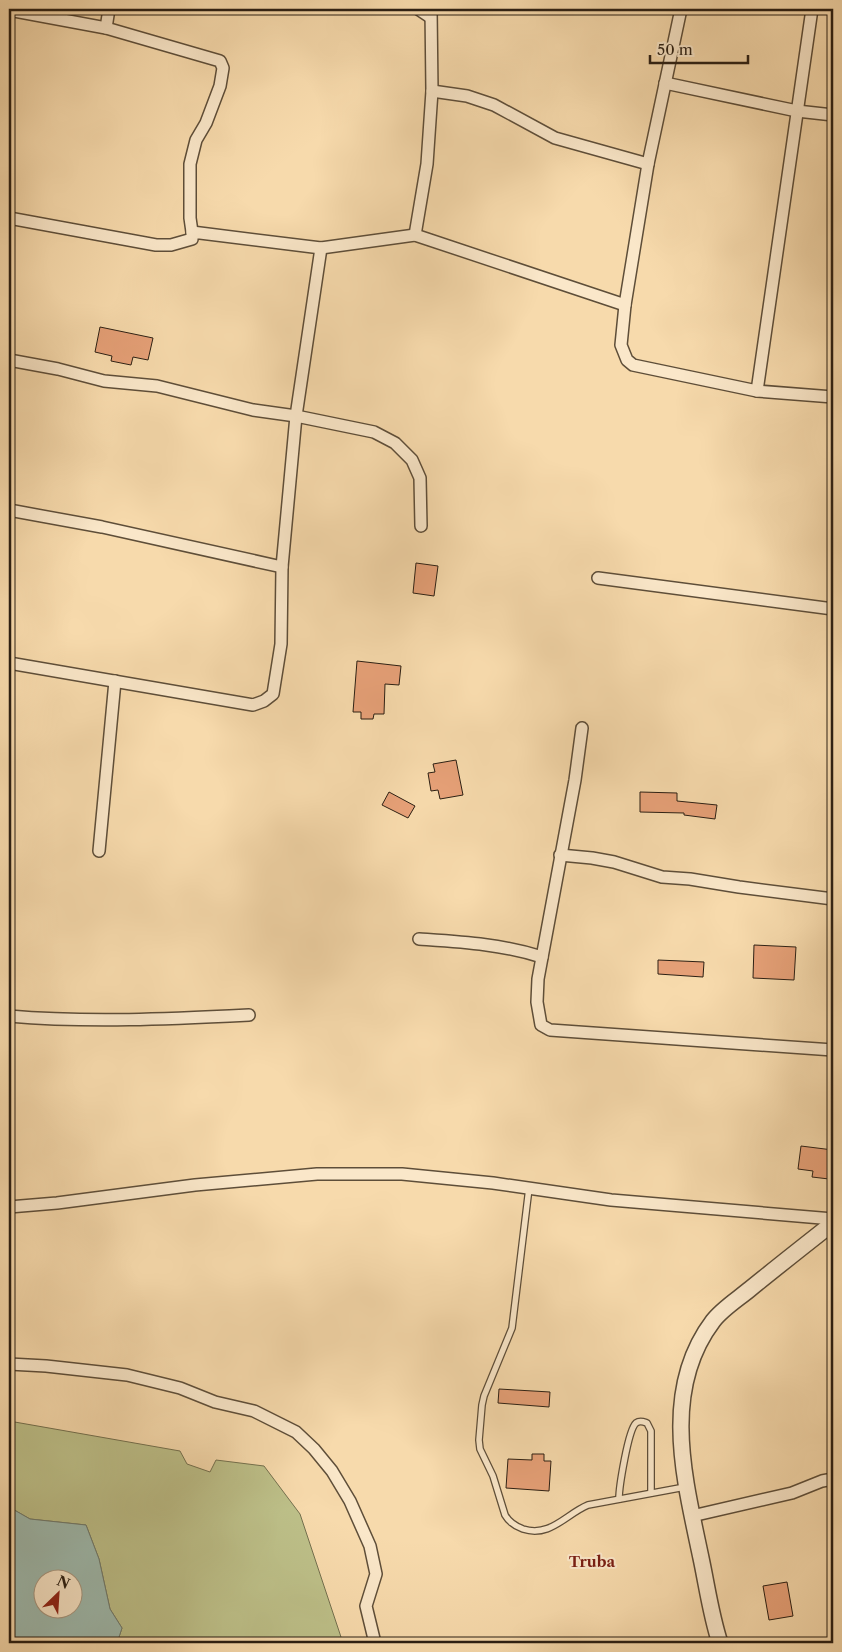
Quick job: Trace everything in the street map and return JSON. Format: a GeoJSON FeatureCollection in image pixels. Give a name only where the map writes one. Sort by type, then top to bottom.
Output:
{"type":"FeatureCollection","features":[{"type":"Feature","properties":{"kind":"street"},"geometry":{"type":"LineString","coordinates":[[106,28],[109,9]]}},
{"type":"Feature","properties":{"kind":"street"},"geometry":{"type":"LineString","coordinates":[[416,235],[427,164],[432,91],[431,13],[418,9]]}},
{"type":"Feature","properties":{"kind":"street"},"geometry":{"type":"LineString","coordinates":[[681,9],[648,164],[625,305],[621,345],[627,360],[633,365],[757,391],[833,397]]}},
{"type":"Feature","properties":{"kind":"street"},"geometry":{"type":"LineString","coordinates":[[757,391],[812,9]]}},
{"type":"Feature","properties":{"kind":"street"},"geometry":{"type":"LineString","coordinates":[[9,10],[106,28],[220,61],[223,68],[220,86],[206,123],[196,140],[190,164],[192,239],[171,245],[156,245],[9,218]]}},
{"type":"Feature","properties":{"kind":"street"},"geometry":{"type":"LineString","coordinates":[[665,83],[797,112],[833,115]]}},
{"type":"Feature","properties":{"kind":"street"},"geometry":{"type":"LineString","coordinates":[[432,91],[467,96],[494,105],[555,138],[648,164]]}},
{"type":"Feature","properties":{"kind":"street"},"geometry":{"type":"LineString","coordinates":[[192,232],[321,248],[416,235],[625,305]]}},
{"type":"Feature","properties":{"kind":"street"},"geometry":{"type":"LineString","coordinates":[[9,663],[253,705],[264,701],[273,694],[280,644],[282,567],[296,416],[321,248]]}},
{"type":"Feature","properties":{"kind":"street"},"geometry":{"type":"LineString","coordinates":[[9,360],[104,380],[157,386],[253,410],[296,416],[374,432],[395,443],[412,460],[420,478],[421,526]]}},
{"type":"Feature","properties":{"kind":"street"},"geometry":{"type":"LineString","coordinates":[[9,510],[102,527],[282,567]]}},
{"type":"Feature","properties":{"kind":"street"},"geometry":{"type":"LineString","coordinates":[[598,578],[833,609]]}},
{"type":"Feature","properties":{"kind":"street"},"geometry":{"type":"LineString","coordinates":[[99,851],[115,681]]}},
{"type":"Feature","properties":{"kind":"street"},"geometry":{"type":"LineString","coordinates":[[582,728],[575,780],[542,957],[536,1002],[541,1025],[550,1030],[833,1050]]}},
{"type":"Feature","properties":{"kind":"street"},"geometry":{"type":"LineString","coordinates":[[560,855],[614,862],[662,877],[690,879],[833,900]]}},
{"type":"Feature","properties":{"kind":"street"},"geometry":{"type":"LineString","coordinates":[[419,939],[496,945],[542,957]]}},
{"type":"Feature","properties":{"kind":"street"},"geometry":{"type":"LineString","coordinates":[[9,1016],[52,1020],[165,1020],[248,1014]]}},
{"type":"Feature","properties":{"kind":"street"},"geometry":{"type":"LineString","coordinates":[[9,1207],[57,1203],[195,1185],[317,1174],[402,1174],[529,1188],[611,1200],[833,1219]]}},
{"type":"Feature","properties":{"kind":"street"},"geometry":{"type":"LineString","coordinates":[[717,1643],[682,1457],[680,1423],[683,1388],[692,1359],[701,1339],[714,1320],[735,1301],[833,1224]]}},
{"type":"Feature","properties":{"kind":"street"},"geometry":{"type":"LineString","coordinates":[[9,1364],[127,1375],[180,1388],[215,1402],[254,1411],[296,1432],[314,1449],[332,1471],[350,1501],[370,1546],[376,1574],[366,1606],[375,1643]]}},
{"type":"Feature","properties":{"kind":"street"},"geometry":{"type":"LineString","coordinates":[[692,1516],[792,1493],[822,1481],[833,1479]]}},
{"type":"Feature","properties":{"kind":"lane"},"geometry":{"type":"LineString","coordinates":[[529,1188],[513,1323],[482,1405],[479,1440],[482,1455],[493,1476],[505,1515],[508,1520],[519,1528],[528,1531],[539,1531],[560,1523],[588,1505],[687,1486]]}},
{"type":"Feature","properties":{"kind":"lane"},"geometry":{"type":"LineString","coordinates":[[619,1500],[619,1486],[632,1432],[634,1426],[640,1422],[648,1423],[651,1431],[650,1493]]}},
{"type":"Feature","properties":{"kind":"green space"},"geometry":{"type":"Polygon","coordinates":[[[9,1421],[180,1451],[187,1464],[210,1472],[216,1460],[264,1466],[300,1514],[343,1643],[117,1643],[122,1628],[110,1609],[99,1559],[86,1525],[30,1519],[9,1507],[9,1421]]]}},
{"type":"Feature","properties":{"kind":"shaded area"},"geometry":{"type":"Polygon","coordinates":[[[9,1507],[30,1519],[86,1525],[99,1559],[110,1609],[122,1628],[117,1643],[9,1643],[9,1507]]]}},
{"type":"Feature","properties":{"kind":"building"},"geometry":{"type":"Polygon","coordinates":[[[100,327],[153,338],[148,360],[133,357],[131,365],[111,361],[112,356],[95,352],[100,327]]]}},
{"type":"Feature","properties":{"kind":"building"},"geometry":{"type":"Polygon","coordinates":[[[416,563],[438,566],[434,596],[413,593],[416,563]]]}},
{"type":"Feature","properties":{"kind":"building"},"geometry":{"type":"Polygon","coordinates":[[[357,661],[401,666],[399,685],[385,684],[384,714],[374,714],[373,719],[361,719],[361,712],[353,712],[357,661]]]}},
{"type":"Feature","properties":{"kind":"building"},"geometry":{"type":"Polygon","coordinates":[[[456,760],[463,795],[440,799],[438,790],[431,791],[428,773],[435,772],[433,764],[456,760]]]}},
{"type":"Feature","properties":{"kind":"building"},"geometry":{"type":"Polygon","coordinates":[[[389,792],[415,806],[408,818],[382,805],[389,792]]]}},
{"type":"Feature","properties":{"kind":"building"},"geometry":{"type":"Polygon","coordinates":[[[640,792],[677,793],[677,801],[717,805],[715,819],[684,815],[684,813],[640,812],[640,792]]]}},
{"type":"Feature","properties":{"kind":"building"},"geometry":{"type":"Polygon","coordinates":[[[754,945],[796,947],[794,980],[753,978],[754,945]]]}},
{"type":"Feature","properties":{"kind":"building"},"geometry":{"type":"Polygon","coordinates":[[[658,960],[704,962],[703,977],[658,974],[658,960]]]}},
{"type":"Feature","properties":{"kind":"building"},"geometry":{"type":"Polygon","coordinates":[[[801,1146],[833,1150],[833,1174],[829,1174],[829,1179],[812,1177],[813,1171],[798,1169],[801,1146]]]}},
{"type":"Feature","properties":{"kind":"building"},"geometry":{"type":"Polygon","coordinates":[[[499,1389],[550,1392],[549,1407],[498,1403],[499,1389]]]}},
{"type":"Feature","properties":{"kind":"building"},"geometry":{"type":"Polygon","coordinates":[[[532,1454],[544,1454],[544,1461],[551,1461],[549,1491],[506,1488],[508,1459],[532,1460],[532,1454]]]}},
{"type":"Feature","properties":{"kind":"building"},"geometry":{"type":"Polygon","coordinates":[[[787,1582],[793,1616],[769,1620],[763,1586],[787,1582]]]}},
{"type":"Feature","properties":{"kind":"district","name":"Truba"},"geometry":{"type":"Point","coordinates":[592,1562]}}]}
